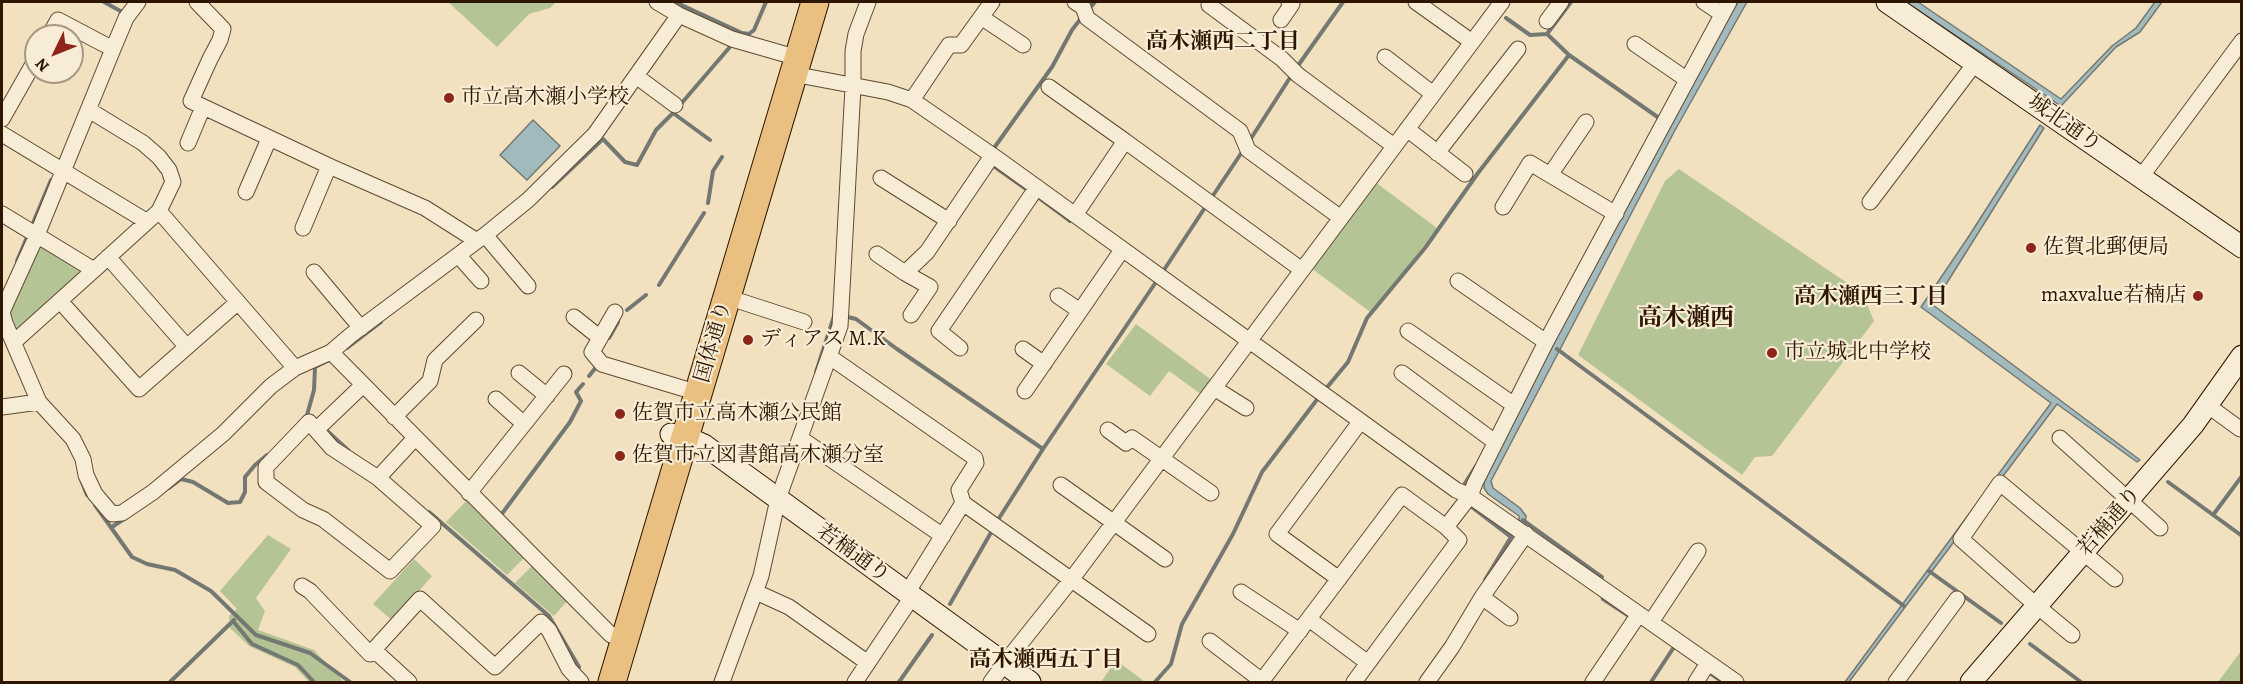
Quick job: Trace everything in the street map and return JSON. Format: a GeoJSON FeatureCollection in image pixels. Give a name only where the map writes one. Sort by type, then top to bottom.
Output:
{"type":"FeatureCollection","features":[{"type":"Feature","properties":{"kind":"highway","name":"国体通り"},"geometry":{"type":"LineString","coordinates":[[597,682],[727,297],[791,62],[799,2]]}},
{"type":"Feature","properties":{"kind":"highway","name":"国体通り"},"geometry":{"type":"LineString","coordinates":[[612,682],[679,435],[685,389],[791,62],[815,2]]}},
{"type":"Feature","properties":{"kind":"street"},"geometry":{"type":"LineString","coordinates":[[138,2],[109,47],[89,110],[59,169],[2,312],[3,324],[14,342],[34,402],[73,439],[84,459],[86,475],[95,494],[112,514],[122,513],[153,492],[200,454],[271,387],[295,368],[334,355],[361,328],[461,260],[485,240],[595,134],[679,15]]}},
{"type":"Feature","properties":{"kind":"street"},"geometry":{"type":"LineString","coordinates":[[197,2],[224,29],[191,101],[425,208],[485,240],[528,286]]}},
{"type":"Feature","properties":{"kind":"street"},"geometry":{"type":"LineString","coordinates":[[657,2],[679,15],[732,39],[847,85],[888,92],[912,100],[995,158],[1034,192],[1075,215],[1120,254],[1160,277],[1456,490],[1470,496],[1521,530],[1639,619],[1703,671],[1736,682]]}},
{"type":"Feature","properties":{"kind":"street"},"geometry":{"type":"LineString","coordinates":[[722,682],[756,592],[778,499],[830,357],[840,316],[847,85],[856,34],[868,2]]}},
{"type":"Feature","properties":{"kind":"street"},"geometry":{"type":"LineString","coordinates":[[912,100],[949,45],[961,45],[992,2]]}},
{"type":"Feature","properties":{"kind":"street"},"geometry":{"type":"LineString","coordinates":[[1281,20],[1292,4],[1289,2]]}},
{"type":"Feature","properties":{"kind":"street"},"geometry":{"type":"LineString","coordinates":[[1416,2],[1472,42]]}},
{"type":"Feature","properties":{"kind":"street"},"geometry":{"type":"LineString","coordinates":[[992,682],[1114,523],[1502,2]]}},
{"type":"Feature","properties":{"kind":"street"},"geometry":{"type":"LineString","coordinates":[[1547,21],[1561,2]]}},
{"type":"Feature","properties":{"kind":"street"},"geometry":{"type":"LineString","coordinates":[[1446,527],[1470,496],[1611,210],[1725,8],[1704,2]]}},
{"type":"Feature","properties":{"kind":"street","name":"城北通り"},"geometry":{"type":"LineString","coordinates":[[1887,2],[2241,247]]}},
{"type":"Feature","properties":{"kind":"street"},"geometry":{"type":"LineString","coordinates":[[1208,3],[1394,146]]}},
{"type":"Feature","properties":{"kind":"street"},"geometry":{"type":"LineString","coordinates":[[1082,9],[1240,130],[1246,146],[1341,218]]}},
{"type":"Feature","properties":{"kind":"street"},"geometry":{"type":"LineString","coordinates":[[981,17],[1023,45]]}},
{"type":"Feature","properties":{"kind":"street"},"geometry":{"type":"LineString","coordinates":[[84,34],[109,47]]}},
{"type":"Feature","properties":{"kind":"street"},"geometry":{"type":"LineString","coordinates":[[2141,177],[2241,41]]}},
{"type":"Feature","properties":{"kind":"street"},"geometry":{"type":"LineString","coordinates":[[1635,44],[1686,79]]}},
{"type":"Feature","properties":{"kind":"street"},"geometry":{"type":"LineString","coordinates":[[1437,153],[1518,49]]}},
{"type":"Feature","properties":{"kind":"street"},"geometry":{"type":"LineString","coordinates":[[1385,57],[1433,94]]}},
{"type":"Feature","properties":{"kind":"street"},"geometry":{"type":"LineString","coordinates":[[1870,202],[1976,62]]}},
{"type":"Feature","properties":{"kind":"street"},"geometry":{"type":"LineString","coordinates":[[636,76],[675,105]]}},
{"type":"Feature","properties":{"kind":"street"},"geometry":{"type":"LineString","coordinates":[[2,119],[24,80]]}},
{"type":"Feature","properties":{"kind":"street"},"geometry":{"type":"LineString","coordinates":[[1049,87],[1302,270]]}},
{"type":"Feature","properties":{"kind":"street"},"geometry":{"type":"LineString","coordinates":[[188,143],[203,107]]}},
{"type":"Feature","properties":{"kind":"street"},"geometry":{"type":"LineString","coordinates":[[14,342],[159,211],[173,182],[169,170],[159,157],[142,143],[89,110]]}},
{"type":"Feature","properties":{"kind":"street"},"geometry":{"type":"LineString","coordinates":[[1550,174],[1586,122]]}},
{"type":"Feature","properties":{"kind":"street"},"geometry":{"type":"LineString","coordinates":[[1407,129],[1465,174]]}},
{"type":"Feature","properties":{"kind":"street"},"geometry":{"type":"LineString","coordinates":[[2,134],[146,221]]}},
{"type":"Feature","properties":{"kind":"street"},"geometry":{"type":"LineString","coordinates":[[246,192],[268,138]]}},
{"type":"Feature","properties":{"kind":"street"},"geometry":{"type":"LineString","coordinates":[[1075,215],[1125,141]]}},
{"type":"Feature","properties":{"kind":"street"},"geometry":{"type":"LineString","coordinates":[[905,273],[927,252],[995,158]]}},
{"type":"Feature","properties":{"kind":"street"},"geometry":{"type":"LineString","coordinates":[[1503,207],[1530,163],[1611,210]]}},
{"type":"Feature","properties":{"kind":"street"},"geometry":{"type":"LineString","coordinates":[[303,228],[329,166]]}},
{"type":"Feature","properties":{"kind":"street"},"geometry":{"type":"LineString","coordinates":[[881,178],[949,221]]}},
{"type":"Feature","properties":{"kind":"street"},"geometry":{"type":"LineString","coordinates":[[960,348],[939,331],[1034,192]]}},
{"type":"Feature","properties":{"kind":"street"},"geometry":{"type":"LineString","coordinates":[[159,211],[295,368]]}},
{"type":"Feature","properties":{"kind":"street"},"geometry":{"type":"LineString","coordinates":[[2,214],[94,270]]}},
{"type":"Feature","properties":{"kind":"street"},"geometry":{"type":"LineString","coordinates":[[877,254],[930,287],[911,315]]}},
{"type":"Feature","properties":{"kind":"street"},"geometry":{"type":"LineString","coordinates":[[1025,391],[1120,254]]}},
{"type":"Feature","properties":{"kind":"street"},"geometry":{"type":"LineString","coordinates":[[108,256],[187,347]]}},
{"type":"Feature","properties":{"kind":"street"},"geometry":{"type":"LineString","coordinates":[[461,260],[481,281]]}},
{"type":"Feature","properties":{"kind":"street"},"geometry":{"type":"LineString","coordinates":[[314,272],[361,328]]}},
{"type":"Feature","properties":{"kind":"street"},"geometry":{"type":"LineString","coordinates":[[1458,281],[1546,342]]}},
{"type":"Feature","properties":{"kind":"street"},"geometry":{"type":"LineString","coordinates":[[1058,296],[1080,311]]}},
{"type":"Feature","properties":{"kind":"street"},"geometry":{"type":"LineString","coordinates":[[727,297],[804,322]]}},
{"type":"Feature","properties":{"kind":"street"},"geometry":{"type":"LineString","coordinates":[[60,301],[139,390],[237,302]]}},
{"type":"Feature","properties":{"kind":"street"},"geometry":{"type":"LineString","coordinates":[[615,312],[592,352],[602,364],[685,389]]}},
{"type":"Feature","properties":{"kind":"street"},"geometry":{"type":"LineString","coordinates":[[574,317],[599,337]]}},
{"type":"Feature","properties":{"kind":"street"},"geometry":{"type":"LineString","coordinates":[[394,417],[430,381],[435,360],[476,320]]}},
{"type":"Feature","properties":{"kind":"street"},"geometry":{"type":"LineString","coordinates":[[1408,331],[1514,405]]}},
{"type":"Feature","properties":{"kind":"street"},"geometry":{"type":"LineString","coordinates":[[1023,349],[1044,364]]}},
{"type":"Feature","properties":{"kind":"street"},"geometry":{"type":"LineString","coordinates":[[334,355],[611,635]]}},
{"type":"Feature","properties":{"kind":"street","name":"若楠通り"},"geometry":{"type":"LineString","coordinates":[[1971,682],[2193,425],[2241,356]]}},
{"type":"Feature","properties":{"kind":"street"},"geometry":{"type":"LineString","coordinates":[[830,357],[975,458],[976,463],[959,490],[963,503],[1148,634]]}},
{"type":"Feature","properties":{"kind":"street"},"geometry":{"type":"LineString","coordinates":[[519,373],[547,396]]}},
{"type":"Feature","properties":{"kind":"street"},"geometry":{"type":"LineString","coordinates":[[1402,373],[1495,442]]}},
{"type":"Feature","properties":{"kind":"street"},"geometry":{"type":"LineString","coordinates":[[469,493],[564,374]]}},
{"type":"Feature","properties":{"kind":"street"},"geometry":{"type":"LineString","coordinates":[[320,426],[363,385]]}},
{"type":"Feature","properties":{"kind":"street"},"geometry":{"type":"LineString","coordinates":[[1214,388],[1246,408]]}},
{"type":"Feature","properties":{"kind":"street"},"geometry":{"type":"LineString","coordinates":[[496,399],[524,424]]}},
{"type":"Feature","properties":{"kind":"street"},"geometry":{"type":"LineString","coordinates":[[2,407],[34,402]]}},
{"type":"Feature","properties":{"kind":"street"},"geometry":{"type":"LineString","coordinates":[[2207,405],[2241,429]]}},
{"type":"Feature","properties":{"kind":"street"},"geometry":{"type":"LineString","coordinates":[[309,422],[320,426],[332,448],[381,474],[433,526],[390,570],[323,519],[303,510],[266,482],[266,467],[309,422]]}},
{"type":"Feature","properties":{"kind":"street"},"geometry":{"type":"LineString","coordinates":[[1338,579],[1277,534],[1360,422]]}},
{"type":"Feature","properties":{"kind":"street"},"geometry":{"type":"LineString","coordinates":[[1108,430],[1126,443],[1132,438],[1211,493]]}},
{"type":"Feature","properties":{"kind":"street","name":"若楠通り"},"geometry":{"type":"LineString","coordinates":[[679,435],[704,445],[1030,682]]}},
{"type":"Feature","properties":{"kind":"street"},"geometry":{"type":"LineString","coordinates":[[381,474],[415,438]]}},
{"type":"Feature","properties":{"kind":"street"},"geometry":{"type":"LineString","coordinates":[[800,438],[943,536]]}},
{"type":"Feature","properties":{"kind":"street"},"geometry":{"type":"LineString","coordinates":[[2060,438],[2160,528]]}},
{"type":"Feature","properties":{"kind":"street"},"geometry":{"type":"LineString","coordinates":[[2072,634],[1961,539],[2000,483],[2115,579]]}},
{"type":"Feature","properties":{"kind":"street"},"geometry":{"type":"LineString","coordinates":[[1061,485],[1165,559]]}},
{"type":"Feature","properties":{"kind":"street"},"geometry":{"type":"LineString","coordinates":[[1210,641],[1262,682],[1402,495],[1446,527],[1459,540],[1354,682]]}},
{"type":"Feature","properties":{"kind":"street"},"geometry":{"type":"LineString","coordinates":[[855,682],[963,503]]}},
{"type":"Feature","properties":{"kind":"street"},"geometry":{"type":"LineString","coordinates":[[1427,682],[1452,647],[1521,530]]}},
{"type":"Feature","properties":{"kind":"street"},"geometry":{"type":"LineString","coordinates":[[1593,682],[1639,619],[1698,551]]}},
{"type":"Feature","properties":{"kind":"street"},"geometry":{"type":"LineString","coordinates":[[302,586],[310,591],[370,654],[420,599],[495,667],[541,622],[549,630],[569,669],[581,682]]}},
{"type":"Feature","properties":{"kind":"street"},"geometry":{"type":"LineString","coordinates":[[756,592],[789,607],[868,663]]}},
{"type":"Feature","properties":{"kind":"street"},"geometry":{"type":"LineString","coordinates":[[1241,592],[1304,625],[1368,663]]}},
{"type":"Feature","properties":{"kind":"street"},"geometry":{"type":"LineString","coordinates":[[1482,597],[1510,618]]}},
{"type":"Feature","properties":{"kind":"street"},"geometry":{"type":"LineString","coordinates":[[1896,682],[1957,599]]}},
{"type":"Feature","properties":{"kind":"street"},"geometry":{"type":"LineString","coordinates":[[374,650],[409,682]]}},
{"type":"Feature","properties":{"kind":"green space"},"geometry":{"type":"Polygon","coordinates":[[[448,2],[556,2],[550,8],[529,14],[497,47],[448,2]]]}},
{"type":"Feature","properties":{"kind":"green space"},"geometry":{"type":"Polygon","coordinates":[[[1679,169],[1862,293],[1874,321],[1772,456],[1755,457],[1742,475],[1578,355],[1665,181],[1679,169]]]}},
{"type":"Feature","properties":{"kind":"green space"},"geometry":{"type":"Polygon","coordinates":[[[1375,182],[1437,228],[1373,314],[1311,268],[1375,182]]]}},
{"type":"Feature","properties":{"kind":"green space"},"geometry":{"type":"Polygon","coordinates":[[[37,239],[86,268],[21,332],[14,332],[7,319],[37,239]]]}},
{"type":"Feature","properties":{"kind":"green space"},"geometry":{"type":"Polygon","coordinates":[[[1136,324],[1213,381],[1202,395],[1169,371],[1150,396],[1106,364],[1136,324]]]}},
{"type":"Feature","properties":{"kind":"green space"},"geometry":{"type":"Polygon","coordinates":[[[468,499],[525,557],[507,575],[446,522],[468,499]]]}},
{"type":"Feature","properties":{"kind":"green space"},"geometry":{"type":"Polygon","coordinates":[[[268,535],[291,549],[256,598],[265,611],[258,630],[314,650],[344,682],[309,682],[295,667],[249,646],[230,628],[229,616],[237,609],[220,591],[268,535]]]}},
{"type":"Feature","properties":{"kind":"green space"},"geometry":{"type":"Polygon","coordinates":[[[414,559],[432,576],[393,621],[373,604],[414,559]]]}},
{"type":"Feature","properties":{"kind":"green space"},"geometry":{"type":"Polygon","coordinates":[[[533,565],[568,600],[554,616],[515,583],[533,565]]]}},
{"type":"Feature","properties":{"kind":"green space"},"geometry":{"type":"Polygon","coordinates":[[[2241,651],[2241,682],[2218,682],[2241,651]]]}},
{"type":"Feature","properties":{"kind":"green space"},"geometry":{"type":"Polygon","coordinates":[[[1116,660],[1145,682],[1101,682],[1116,660]]]}},
{"type":"Feature","properties":{"kind":"water"},"geometry":{"type":"Polygon","coordinates":[[[1738,2],[1747,2],[1674,132],[1491,481],[1493,488],[1520,508],[1526,516],[1525,525],[1519,520],[1519,516],[1488,494],[1484,488],[1485,473],[1669,124],[1738,2]]]}},
{"type":"Feature","properties":{"kind":"water"},"geometry":{"type":"Polygon","coordinates":[[[1906,2],[1918,2],[2061,99],[2112,46],[2136,28],[2155,2],[2162,2],[2140,32],[2116,47],[2061,106],[1906,2]]]}},
{"type":"Feature","properties":{"kind":"water"},"geometry":{"type":"Polygon","coordinates":[[[533,120],[560,146],[527,180],[500,155],[533,120]]]}},
{"type":"Feature","properties":{"kind":"water"},"geometry":{"type":"Polygon","coordinates":[[[2040,125],[2044,128],[1933,305],[2140,460],[2137,462],[2057,404],[1849,682],[1845,682],[2051,403],[1921,307],[2040,125]]]}},
{"type":"Feature","properties":{"kind":"waterway"},"geometry":{"type":"LineString","coordinates":[[104,2],[124,13]]}},
{"type":"Feature","properties":{"kind":"waterway"},"geometry":{"type":"LineString","coordinates":[[675,2],[742,33],[749,34],[754,30],[766,2]]}},
{"type":"Feature","properties":{"kind":"waterway"},"geometry":{"type":"LineString","coordinates":[[1089,9],[1095,2]]}},
{"type":"Feature","properties":{"kind":"waterway"},"geometry":{"type":"LineString","coordinates":[[1297,67],[1343,2]]}},
{"type":"Feature","properties":{"kind":"waterway"},"geometry":{"type":"LineString","coordinates":[[1547,34],[1571,2]]}},
{"type":"Feature","properties":{"kind":"waterway"},"geometry":{"type":"LineString","coordinates":[[995,151],[994,148],[1052,67],[1072,30],[1082,17]]}},
{"type":"Feature","properties":{"kind":"waterway"},"geometry":{"type":"LineString","coordinates":[[1506,18],[1530,35],[1547,34],[1569,55],[1659,119]]}},
{"type":"Feature","properties":{"kind":"waterway"},"geometry":{"type":"LineString","coordinates":[[680,105],[729,48]]}},
{"type":"Feature","properties":{"kind":"waterway"},"geometry":{"type":"LineString","coordinates":[[1324,391],[1348,362],[1367,318],[1425,248],[1478,173],[1569,55]]}},
{"type":"Feature","properties":{"kind":"waterway"},"geometry":{"type":"LineString","coordinates":[[1250,140],[1293,73]]}},
{"type":"Feature","properties":{"kind":"waterway"},"geometry":{"type":"LineString","coordinates":[[552,187],[603,139],[625,162],[637,165],[656,130],[675,111]]}},
{"type":"Feature","properties":{"kind":"waterway"},"geometry":{"type":"LineString","coordinates":[[673,113],[710,140]]}},
{"type":"Feature","properties":{"kind":"waterway"},"geometry":{"type":"LineString","coordinates":[[1210,200],[1244,149]]}},
{"type":"Feature","properties":{"kind":"waterway"},"geometry":{"type":"LineString","coordinates":[[708,203],[713,171],[722,157]]}},
{"type":"Feature","properties":{"kind":"waterway"},"geometry":{"type":"LineString","coordinates":[[995,161],[995,167],[1029,191]]}},
{"type":"Feature","properties":{"kind":"waterway"},"geometry":{"type":"LineString","coordinates":[[31,228],[51,180]]}},
{"type":"Feature","properties":{"kind":"waterway"},"geometry":{"type":"LineString","coordinates":[[1035,195],[1070,221]]}},
{"type":"Feature","properties":{"kind":"waterway"},"geometry":{"type":"LineString","coordinates":[[1162,273],[1206,206]]}},
{"type":"Feature","properties":{"kind":"waterway"},"geometry":{"type":"LineString","coordinates":[[659,285],[704,213]]}},
{"type":"Feature","properties":{"kind":"waterway"},"geometry":{"type":"LineString","coordinates":[[17,261],[28,235]]}},
{"type":"Feature","properties":{"kind":"waterway"},"geometry":{"type":"LineString","coordinates":[[996,523],[1158,279]]}},
{"type":"Feature","properties":{"kind":"waterway"},"geometry":{"type":"LineString","coordinates":[[627,310],[646,295]]}},
{"type":"Feature","properties":{"kind":"waterway"},"geometry":{"type":"LineString","coordinates":[[816,372],[834,316]]}},
{"type":"Feature","properties":{"kind":"waterway"},"geometry":{"type":"LineString","coordinates":[[844,316],[856,319],[1043,449]]}},
{"type":"Feature","properties":{"kind":"waterway"},"geometry":{"type":"LineString","coordinates":[[347,348],[381,322]]}},
{"type":"Feature","properties":{"kind":"waterway"},"geometry":{"type":"LineString","coordinates":[[609,338],[618,322]]}},
{"type":"Feature","properties":{"kind":"waterway"},"geometry":{"type":"LineString","coordinates":[[1557,349],[1904,606]]}},
{"type":"Feature","properties":{"kind":"waterway"},"geometry":{"type":"LineString","coordinates":[[304,418],[307,415],[314,390],[315,367],[333,358]]}},
{"type":"Feature","properties":{"kind":"waterway"},"geometry":{"type":"LineString","coordinates":[[589,376],[597,366]]}},
{"type":"Feature","properties":{"kind":"waterway"},"geometry":{"type":"LineString","coordinates":[[501,515],[570,422],[581,401],[576,392],[583,384]]}},
{"type":"Feature","properties":{"kind":"waterway"},"geometry":{"type":"LineString","coordinates":[[1155,682],[1171,664],[1182,624],[1233,534],[1262,472],[1319,397]]}},
{"type":"Feature","properties":{"kind":"waterway"},"geometry":{"type":"LineString","coordinates":[[324,428],[349,451]]}},
{"type":"Feature","properties":{"kind":"waterway"},"geometry":{"type":"LineString","coordinates":[[169,488],[181,479],[193,482],[228,503],[240,502],[245,492],[245,477],[267,455]]}},
{"type":"Feature","properties":{"kind":"waterway"},"geometry":{"type":"LineString","coordinates":[[1462,488],[1476,466]]}},
{"type":"Feature","properties":{"kind":"waterway"},"geometry":{"type":"LineString","coordinates":[[2213,515],[2242,476]]}},
{"type":"Feature","properties":{"kind":"waterway"},"geometry":{"type":"LineString","coordinates":[[80,477],[87,495]]}},
{"type":"Feature","properties":{"kind":"waterway"},"geometry":{"type":"LineString","coordinates":[[2168,482],[2242,536]]}},
{"type":"Feature","properties":{"kind":"waterway"},"geometry":{"type":"LineString","coordinates":[[95,505],[132,557],[147,564],[175,570],[211,591],[256,635],[310,653],[350,682]]}},
{"type":"Feature","properties":{"kind":"waterway"},"geometry":{"type":"LineString","coordinates":[[1473,508],[1511,537]]}},
{"type":"Feature","properties":{"kind":"waterway"},"geometry":{"type":"LineString","coordinates":[[429,512],[549,616],[579,667]]}},
{"type":"Feature","properties":{"kind":"waterway"},"geometry":{"type":"LineString","coordinates":[[112,527],[124,519]]}},
{"type":"Feature","properties":{"kind":"waterway"},"geometry":{"type":"LineString","coordinates":[[1523,520],[1602,577]]}},
{"type":"Feature","properties":{"kind":"waterway"},"geometry":{"type":"LineString","coordinates":[[950,604],[993,529]]}},
{"type":"Feature","properties":{"kind":"waterway"},"geometry":{"type":"LineString","coordinates":[[1485,580],[1514,532]]}},
{"type":"Feature","properties":{"kind":"waterway"},"geometry":{"type":"LineString","coordinates":[[1929,571],[2001,623]]}},
{"type":"Feature","properties":{"kind":"waterway"},"geometry":{"type":"LineString","coordinates":[[1602,595],[1603,599],[1632,618]]}},
{"type":"Feature","properties":{"kind":"waterway"},"geometry":{"type":"LineString","coordinates":[[170,682],[234,620]]}},
{"type":"Feature","properties":{"kind":"waterway"},"geometry":{"type":"LineString","coordinates":[[233,621],[252,644],[298,665],[314,682]]}},
{"type":"Feature","properties":{"kind":"waterway"},"geometry":{"type":"LineString","coordinates":[[899,682],[932,635]]}},
{"type":"Feature","properties":{"kind":"waterway"},"geometry":{"type":"LineString","coordinates":[[2030,644],[2081,682]]}},
{"type":"Feature","properties":{"kind":"waterway"},"geometry":{"type":"LineString","coordinates":[[1651,682],[1674,647]]}},
{"type":"Feature","properties":{"kind":"waterway"},"geometry":{"type":"LineString","coordinates":[[1707,671],[1723,682]]}},
{"type":"Feature","properties":{"kind":"place","name":"市立高木瀬小学校"},"geometry":{"type":"Point","coordinates":[449,98]}},
{"type":"Feature","properties":{"kind":"place","name":"佐賀北郵便局"},"geometry":{"type":"Point","coordinates":[2031,248]}},
{"type":"Feature","properties":{"kind":"place","name":"maxvalue若楠店"},"geometry":{"type":"Point","coordinates":[2198,296]}},
{"type":"Feature","properties":{"kind":"place","name":"ディアス M.K"},"geometry":{"type":"Point","coordinates":[748,340]}},
{"type":"Feature","properties":{"kind":"place","name":"市立城北中学校"},"geometry":{"type":"Point","coordinates":[1772,353]}},
{"type":"Feature","properties":{"kind":"place","name":"佐賀市立高木瀬公民館"},"geometry":{"type":"Point","coordinates":[620,414]}},
{"type":"Feature","properties":{"kind":"place","name":"佐賀市立図書館高木瀬分室"},"geometry":{"type":"Point","coordinates":[620,456]}},
{"type":"Feature","properties":{"kind":"district","name":"高木瀬西二丁目"},"geometry":{"type":"Point","coordinates":[1223,43]}},
{"type":"Feature","properties":{"kind":"district","name":"高木瀬西三丁目"},"geometry":{"type":"Point","coordinates":[1871,298]}},
{"type":"Feature","properties":{"kind":"district","name":"高木瀬西"},"geometry":{"type":"Point","coordinates":[1686,319]}},
{"type":"Feature","properties":{"kind":"district","name":"高木瀬西五丁目"},"geometry":{"type":"Point","coordinates":[1046,661]}}]}
